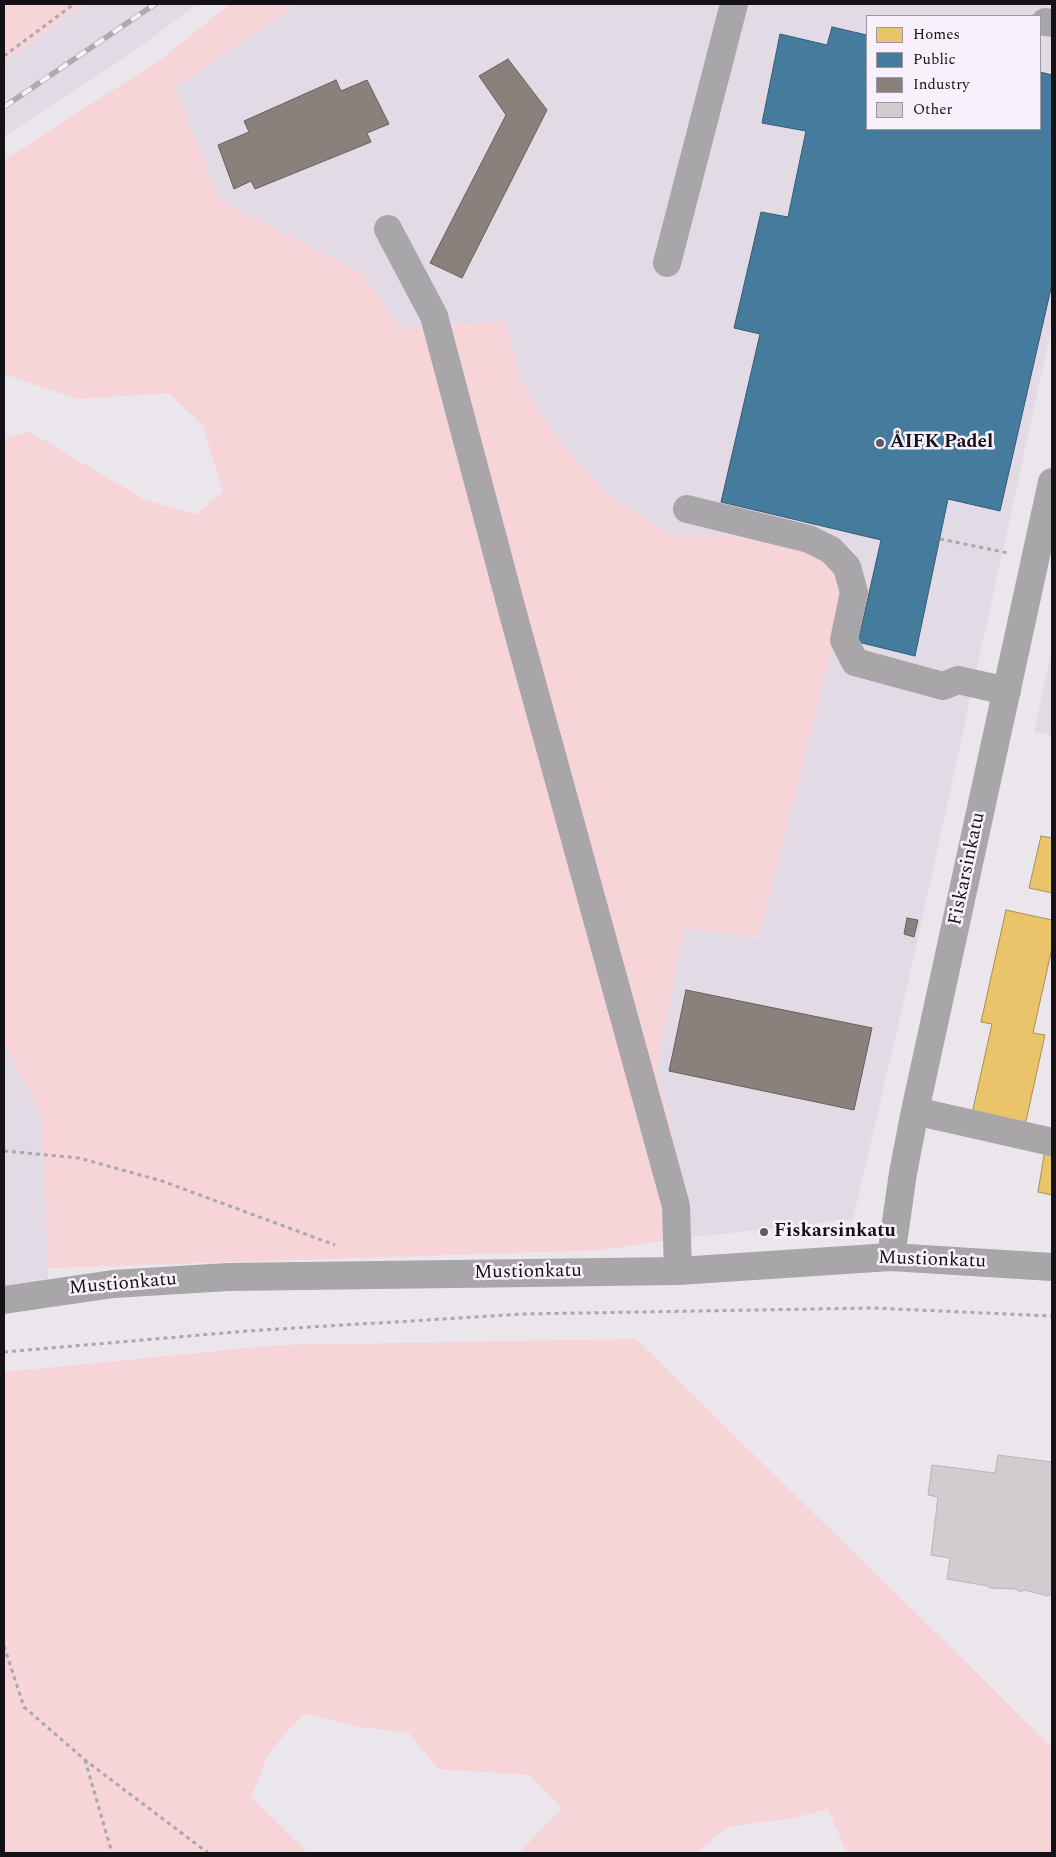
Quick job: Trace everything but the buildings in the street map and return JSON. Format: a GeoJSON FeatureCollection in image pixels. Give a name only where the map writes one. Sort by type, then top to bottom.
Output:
{"type":"FeatureCollection","features":[{"type":"Feature","properties":{"kind":"street"},"geometry":{"type":"LineString","coordinates":[[667,264],[734,4]]}},
{"type":"Feature","properties":{"kind":"street"},"geometry":{"type":"LineString","coordinates":[[388,229],[434,316],[512,610],[676,1206],[678,1271]]}},
{"type":"Feature","properties":{"kind":"street","name":"Fiskarsinkatu"},"geometry":{"type":"LineString","coordinates":[[890,1257],[902,1173],[1052,482]]}},
{"type":"Feature","properties":{"kind":"street"},"geometry":{"type":"LineString","coordinates":[[687,509],[809,539],[830,550],[846,567],[854,592],[844,640],[855,662],[944,686],[958,680],[1007,691]]}},
{"type":"Feature","properties":{"kind":"street"},"geometry":{"type":"LineString","coordinates":[[915,1111],[1052,1142]]}},
{"type":"Feature","properties":{"kind":"street","name":"Mustionkatu"},"geometry":{"type":"LineString","coordinates":[[4,1300],[113,1284],[228,1277],[678,1271],[890,1257],[1052,1267]]}},
{"type":"Feature","properties":{"kind":"path"},"geometry":{"type":"LineString","coordinates":[[4,56],[74,4]]}},
{"type":"Feature","properties":{"kind":"path"},"geometry":{"type":"LineString","coordinates":[[940,539],[1008,553]]}},
{"type":"Feature","properties":{"kind":"path"},"geometry":{"type":"LineString","coordinates":[[4,1151],[79,1158],[162,1181],[343,1249]]}},
{"type":"Feature","properties":{"kind":"path"},"geometry":{"type":"LineString","coordinates":[[4,1352],[247,1331],[523,1314],[874,1308],[1052,1316]]}},
{"type":"Feature","properties":{"kind":"path"},"geometry":{"type":"LineString","coordinates":[[4,1646],[24,1707],[84,1760],[208,1853]]}},
{"type":"Feature","properties":{"kind":"path"},"geometry":{"type":"LineString","coordinates":[[84,1760],[112,1853]]}},
{"type":"Feature","properties":{"kind":"shaded area"},"geometry":{"type":"Polygon","coordinates":[[[4,4],[85,4],[4,62],[4,4]]]}},
{"type":"Feature","properties":{"kind":"shaded area"},"geometry":{"type":"Polygon","coordinates":[[[85,4],[197,4],[127,56],[4,137],[4,62],[85,4]]]}},
{"type":"Feature","properties":{"kind":"shaded area"},"geometry":{"type":"Polygon","coordinates":[[[230,4],[296,4],[175,87],[220,200],[362,273],[400,328],[505,321],[523,385],[556,437],[609,496],[677,537],[701,534],[750,538],[796,546],[832,568],[838,585],[839,604],[834,642],[759,937],[685,928],[656,1072],[674,1135],[668,1240],[602,1250],[48,1268],[41,1114],[4,1043],[4,439],[30,432],[145,500],[196,514],[223,492],[203,425],[168,393],[78,399],[4,374],[4,160],[160,60],[230,4]]]}},
{"type":"Feature","properties":{"kind":"shaded area"},"geometry":{"type":"Polygon","coordinates":[[[296,4],[1052,4],[1052,326],[910,974],[853,1219],[668,1240],[674,1135],[656,1072],[685,928],[760,937],[750,538],[701,534],[677,537],[609,496],[556,437],[523,385],[505,321],[400,328],[362,273],[220,200],[175,87],[296,4]]]}},
{"type":"Feature","properties":{"kind":"shaded area"},"geometry":{"type":"Polygon","coordinates":[[[1052,649],[1052,736],[1034,732],[1052,649]]]}},
{"type":"Feature","properties":{"kind":"shaded area"},"geometry":{"type":"Polygon","coordinates":[[[4,1043],[41,1113],[49,1292],[4,1300],[4,1043]]]}},
{"type":"Feature","properties":{"kind":"shaded area"},"geometry":{"type":"Polygon","coordinates":[[[636,1339],[1052,1747],[1052,1853],[847,1853],[828,1809],[793,1818],[727,1827],[696,1853],[519,1853],[562,1808],[529,1775],[438,1769],[409,1733],[353,1726],[304,1713],[268,1754],[251,1797],[308,1853],[4,1853],[4,1372],[278,1345],[636,1339]]]}},
{"type":"Feature","properties":{"kind":"railway"},"geometry":{"type":"LineString","coordinates":[[4,107],[155,4]]}},
{"type":"Feature","properties":{"kind":"place","name":"ÅIFK Padel"},"geometry":{"type":"Point","coordinates":[880,443]}},
{"type":"Feature","properties":{"kind":"place","name":"Fiskarsinkatu"},"geometry":{"type":"Point","coordinates":[764,1232]}}]}
